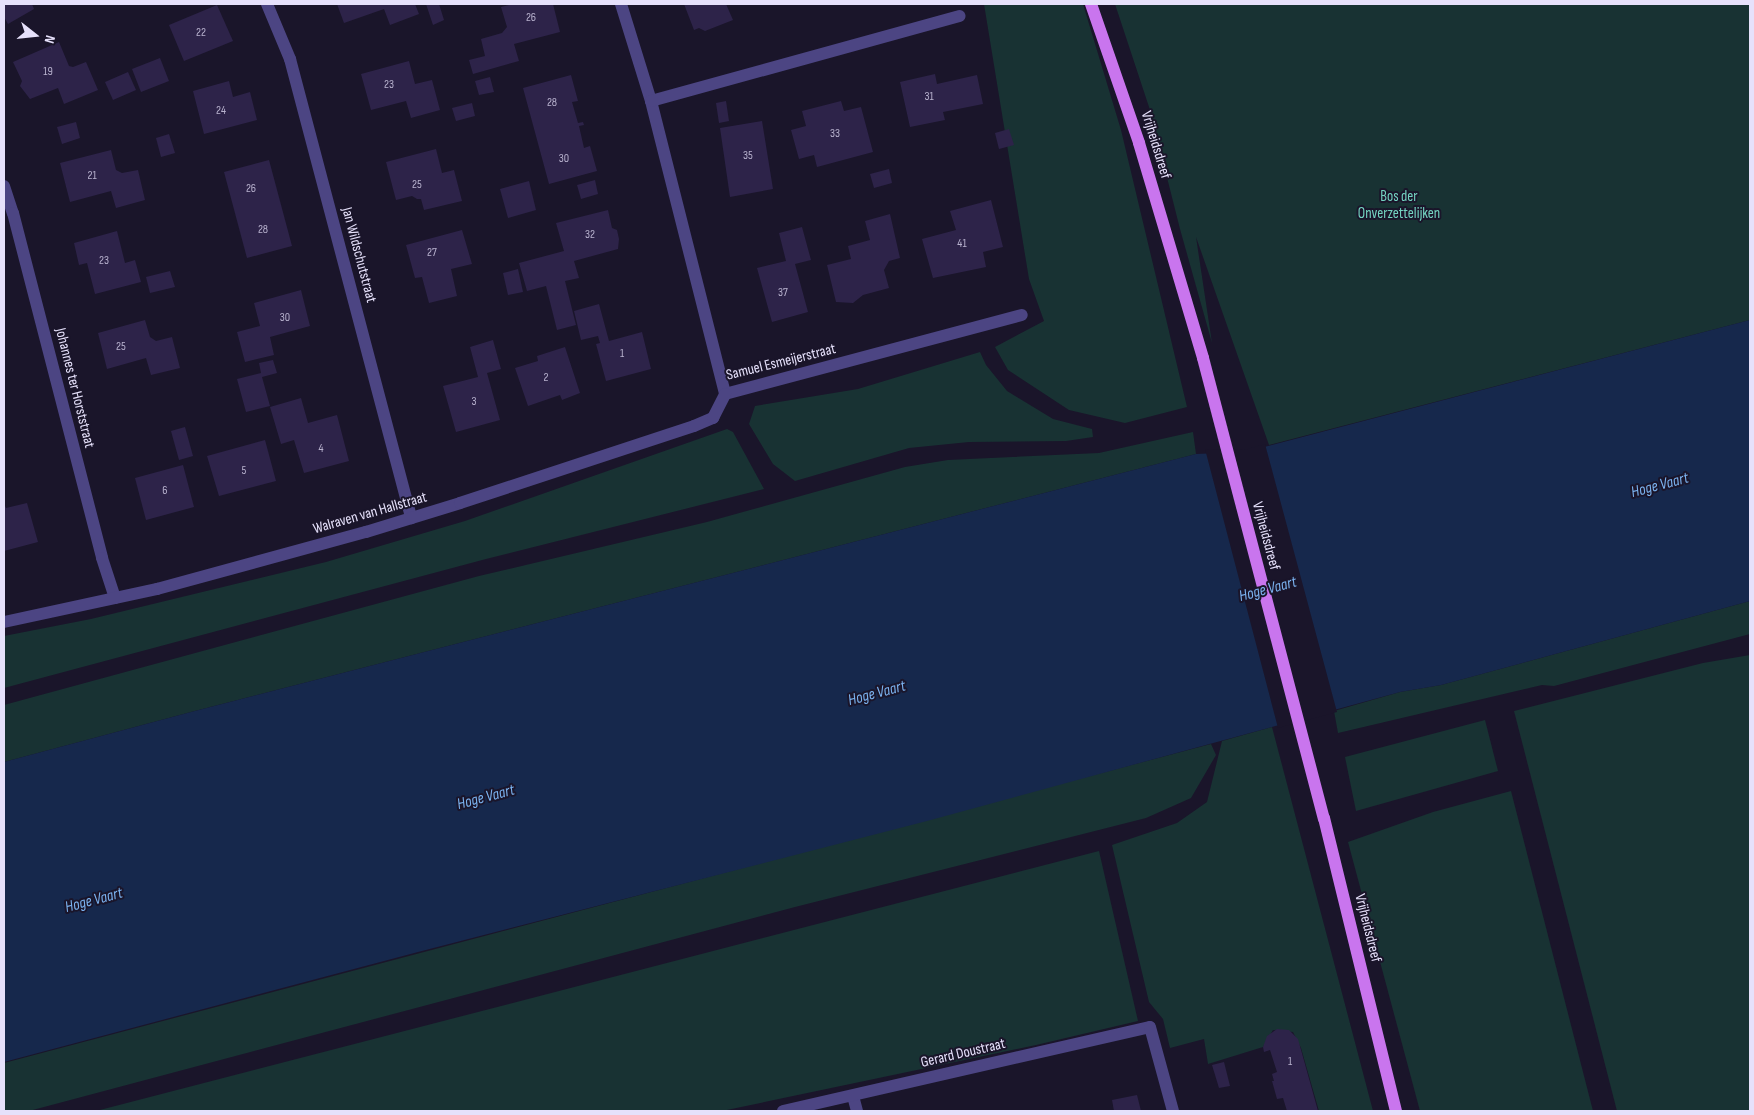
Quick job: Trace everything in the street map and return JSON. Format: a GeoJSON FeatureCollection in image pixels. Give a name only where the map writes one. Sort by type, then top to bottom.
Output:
{"type":"FeatureCollection","features":[{"type":"Feature","properties":{"kind":"main road","name":"Vrijheidsdreef"},"geometry":{"type":"LineString","coordinates":[[1091,4],[1139,143],[1203,358],[1324,818],[1396,1111]]}},
{"type":"Feature","properties":{"kind":"street","name":"Jan Wildschutstraat"},"geometry":{"type":"LineString","coordinates":[[267,4],[290,59],[412,518]]}},
{"type":"Feature","properties":{"kind":"street","name":"Samuel Esmeijerstraat"},"geometry":{"type":"LineString","coordinates":[[621,4],[651,101],[725,394],[1022,315]]}},
{"type":"Feature","properties":{"kind":"street"},"geometry":{"type":"LineString","coordinates":[[651,101],[960,16]]}},
{"type":"Feature","properties":{"kind":"street","name":"Johannes ter Horststraat"},"geometry":{"type":"LineString","coordinates":[[4,186],[13,213],[102,558],[115,598]]}},
{"type":"Feature","properties":{"kind":"street","name":"Walraven van Hallstraat"},"geometry":{"type":"LineString","coordinates":[[4,622],[115,598],[300,550],[412,518],[694,426],[713,418],[725,394]]}},
{"type":"Feature","properties":{"kind":"street","name":"Gerard Doustraat"},"geometry":{"type":"LineString","coordinates":[[783,1111],[1150,1027],[1173,1111]]}},
{"type":"Feature","properties":{"kind":"street"},"geometry":{"type":"LineString","coordinates":[[853,1096],[857,1111]]}},
{"type":"Feature","properties":{"kind":"green space"},"geometry":{"type":"Polygon","coordinates":[[[984,4],[1083,4],[1121,130],[1187,407],[1125,423],[1069,410],[1008,370],[995,347],[1044,321],[1029,279],[984,4]]]}},
{"type":"Feature","properties":{"kind":"green space","name":"Bos der Onverzettelijken"},"geometry":{"type":"Polygon","coordinates":[[[1115,4],[1750,4],[1750,320],[1269,445],[1196,237],[1212,343],[1180,229],[1150,110],[1115,4]]]}},
{"type":"Feature","properties":{"kind":"green space"},"geometry":{"type":"Polygon","coordinates":[[[980,352],[986,365],[1007,391],[1053,419],[1092,429],[1093,437],[1066,441],[969,442],[909,448],[795,481],[773,464],[749,424],[755,406],[858,389],[980,352]]]}},
{"type":"Feature","properties":{"kind":"green space"},"geometry":{"type":"Polygon","coordinates":[[[727,429],[733,432],[764,489],[486,559],[4,688],[4,636],[91,619],[326,562],[465,521],[727,429]]]}},
{"type":"Feature","properties":{"kind":"green space"},"geometry":{"type":"Polygon","coordinates":[[[1193,432],[1196,454],[191,712],[4,762],[4,705],[479,576],[707,522],[905,467],[948,460],[1099,453],[1193,432]]]}},
{"type":"Feature","properties":{"kind":"green space"},"geometry":{"type":"Polygon","coordinates":[[[1750,601],[1750,634],[1554,686],[1542,685],[1338,733],[1334,711],[1400,692],[1441,685],[1750,601]]]}},
{"type":"Feature","properties":{"kind":"green space"},"geometry":{"type":"Polygon","coordinates":[[[1750,655],[1750,1111],[1617,1111],[1514,711],[1703,663],[1750,655]]]}},
{"type":"Feature","properties":{"kind":"green space"},"geometry":{"type":"Polygon","coordinates":[[[1485,720],[1498,771],[1356,811],[1345,757],[1485,720]]]}},
{"type":"Feature","properties":{"kind":"green space"},"geometry":{"type":"Polygon","coordinates":[[[1272,727],[1373,1111],[1319,1111],[1301,1048],[1293,1032],[1273,1030],[1263,1047],[1208,1064],[1204,1039],[1170,1048],[1163,1019],[1149,1002],[1112,845],[1177,823],[1207,802],[1222,741],[1272,727]]]}},
{"type":"Feature","properties":{"kind":"green space"},"geometry":{"type":"Polygon","coordinates":[[[1211,744],[1216,755],[1191,798],[1146,818],[795,907],[29,1111],[4,1111],[4,1063],[1211,744]]]}},
{"type":"Feature","properties":{"kind":"green space"},"geometry":{"type":"Polygon","coordinates":[[[1511,791],[1593,1111],[1420,1111],[1348,842],[1433,812],[1511,791]]]}},
{"type":"Feature","properties":{"kind":"green space"},"geometry":{"type":"Polygon","coordinates":[[[1099,851],[1138,1021],[1036,1045],[722,1111],[96,1111],[1099,851]]]}},
{"type":"Feature","properties":{"kind":"water","name":"Hoge Vaart"},"geometry":{"type":"Polygon","coordinates":[[[1750,320],[1750,601],[1441,685],[1400,692],[927,821],[418,952],[4,1062],[4,762],[191,712],[1196,454],[1245,452],[1750,320]]]}},
{"type":"Feature","properties":{"kind":"pier"},"geometry":{"type":"Polygon","coordinates":[[[1265,444],[1337,712],[1278,728],[1205,449],[1244,450],[1265,444]]]}},
{"type":"Feature","properties":{"kind":"building"},"geometry":{"type":"Polygon","coordinates":[[[4,4],[32,4],[34,9],[8,24],[4,17],[4,4]]]}},
{"type":"Feature","properties":{"kind":"building"},"geometry":{"type":"Polygon","coordinates":[[[337,4],[415,4],[419,14],[390,25],[384,9],[344,23],[337,4]]]}},
{"type":"Feature","properties":{"kind":"building"},"geometry":{"type":"Polygon","coordinates":[[[426,4],[439,4],[444,20],[433,25],[426,4]]]}},
{"type":"Feature","properties":{"kind":"building"},"geometry":{"type":"Polygon","coordinates":[[[513,4],[553,4],[560,32],[514,44],[519,61],[473,74],[469,60],[485,56],[481,39],[502,33],[507,27],[501,7],[513,4]]]}},
{"type":"Feature","properties":{"kind":"building"},"geometry":{"type":"Polygon","coordinates":[[[684,4],[726,4],[733,20],[705,31],[699,28],[694,30],[684,4]]]}},
{"type":"Feature","properties":{"kind":"building"},"geometry":{"type":"Polygon","coordinates":[[[217,5],[233,41],[184,61],[169,25],[217,5]]]}},
{"type":"Feature","properties":{"kind":"building"},"geometry":{"type":"Polygon","coordinates":[[[59,42],[69,66],[73,67],[86,62],[98,90],[64,104],[58,88],[30,99],[20,86],[22,81],[13,62],[59,42]]]}},
{"type":"Feature","properties":{"kind":"building"},"geometry":{"type":"Polygon","coordinates":[[[160,58],[169,81],[141,92],[132,69],[160,58]]]}},
{"type":"Feature","properties":{"kind":"building"},"geometry":{"type":"Polygon","coordinates":[[[409,61],[415,84],[432,80],[440,110],[411,118],[406,101],[371,110],[361,74],[409,61]]]}},
{"type":"Feature","properties":{"kind":"building"},"geometry":{"type":"Polygon","coordinates":[[[128,72],[136,90],[113,100],[105,82],[128,72]]]}},
{"type":"Feature","properties":{"kind":"building"},"geometry":{"type":"Polygon","coordinates":[[[935,74],[937,84],[977,75],[983,104],[943,112],[945,120],[910,127],[900,82],[935,74]]]}},
{"type":"Feature","properties":{"kind":"building"},"geometry":{"type":"Polygon","coordinates":[[[571,75],[578,101],[572,102],[578,123],[583,122],[584,125],[579,126],[584,148],[590,146],[597,171],[549,184],[523,88],[571,75]]]}},
{"type":"Feature","properties":{"kind":"building"},"geometry":{"type":"Polygon","coordinates":[[[490,77],[494,92],[479,95],[475,81],[490,77]]]}},
{"type":"Feature","properties":{"kind":"building"},"geometry":{"type":"Polygon","coordinates":[[[229,81],[233,97],[250,92],[257,120],[204,134],[193,91],[229,81]]]}},
{"type":"Feature","properties":{"kind":"building"},"geometry":{"type":"Polygon","coordinates":[[[726,101],[729,121],[719,123],[716,103],[726,101]]]}},
{"type":"Feature","properties":{"kind":"building"},"geometry":{"type":"Polygon","coordinates":[[[841,101],[844,111],[861,107],[873,152],[817,167],[814,155],[799,159],[791,130],[806,126],[802,111],[841,101]]]}},
{"type":"Feature","properties":{"kind":"building"},"geometry":{"type":"Polygon","coordinates":[[[472,103],[475,116],[456,121],[452,108],[472,103]]]}},
{"type":"Feature","properties":{"kind":"building"},"geometry":{"type":"Polygon","coordinates":[[[762,121],[773,189],[730,197],[720,128],[762,121]]]}},
{"type":"Feature","properties":{"kind":"building"},"geometry":{"type":"Polygon","coordinates":[[[76,122],[80,138],[62,144],[57,127],[76,122]]]}},
{"type":"Feature","properties":{"kind":"building"},"geometry":{"type":"Polygon","coordinates":[[[1009,129],[1014,145],[999,149],[995,133],[1009,129]]]}},
{"type":"Feature","properties":{"kind":"building"},"geometry":{"type":"Polygon","coordinates":[[[169,134],[175,153],[161,157],[156,138],[169,134]]]}},
{"type":"Feature","properties":{"kind":"building"},"geometry":{"type":"Polygon","coordinates":[[[436,149],[442,173],[454,170],[462,201],[424,210],[421,199],[412,196],[396,200],[386,162],[436,149]]]}},
{"type":"Feature","properties":{"kind":"building"},"geometry":{"type":"Polygon","coordinates":[[[111,150],[116,170],[122,173],[138,170],[145,200],[116,208],[111,191],[70,202],[60,163],[111,150]]]}},
{"type":"Feature","properties":{"kind":"building"},"geometry":{"type":"Polygon","coordinates":[[[269,160],[292,246],[247,258],[224,172],[269,160]]]}},
{"type":"Feature","properties":{"kind":"building"},"geometry":{"type":"Polygon","coordinates":[[[889,169],[892,183],[874,188],[870,174],[889,169]]]}},
{"type":"Feature","properties":{"kind":"building"},"geometry":{"type":"Polygon","coordinates":[[[595,180],[598,194],[581,199],[577,185],[595,180]]]}},
{"type":"Feature","properties":{"kind":"building"},"geometry":{"type":"Polygon","coordinates":[[[529,181],[536,210],[508,218],[500,189],[529,181]]]}},
{"type":"Feature","properties":{"kind":"building"},"geometry":{"type":"Polygon","coordinates":[[[991,200],[1003,247],[983,252],[986,267],[933,278],[922,239],[956,230],[950,211],[991,200]]]}},
{"type":"Feature","properties":{"kind":"building"},"geometry":{"type":"Polygon","coordinates":[[[608,210],[612,228],[617,230],[619,239],[618,249],[574,261],[579,278],[565,281],[576,325],[557,330],[546,286],[527,291],[519,263],[564,251],[556,223],[608,210]]]}},
{"type":"Feature","properties":{"kind":"building"},"geometry":{"type":"Polygon","coordinates":[[[890,214],[900,258],[889,261],[884,270],[889,288],[863,295],[853,303],[836,302],[827,265],[851,259],[848,246],[870,240],[865,221],[890,214]]]}},
{"type":"Feature","properties":{"kind":"building"},"geometry":{"type":"Polygon","coordinates":[[[802,227],[811,260],[795,264],[808,312],[772,322],[757,268],[786,261],[779,233],[802,227]]]}},
{"type":"Feature","properties":{"kind":"building"},"geometry":{"type":"Polygon","coordinates":[[[462,230],[472,264],[451,269],[457,296],[429,303],[422,277],[415,278],[406,245],[462,230]]]}},
{"type":"Feature","properties":{"kind":"building"},"geometry":{"type":"Polygon","coordinates":[[[117,231],[125,263],[135,260],[141,282],[95,294],[87,263],[79,265],[74,243],[117,231]]]}},
{"type":"Feature","properties":{"kind":"building"},"geometry":{"type":"Polygon","coordinates":[[[518,269],[523,292],[508,295],[503,273],[518,269]]]}},
{"type":"Feature","properties":{"kind":"building"},"geometry":{"type":"Polygon","coordinates":[[[170,271],[175,287],[150,293],[146,277],[170,271]]]}},
{"type":"Feature","properties":{"kind":"building"},"geometry":{"type":"Polygon","coordinates":[[[301,290],[310,326],[270,337],[274,355],[245,362],[237,332],[260,326],[254,303],[301,290]]]}},
{"type":"Feature","properties":{"kind":"building"},"geometry":{"type":"Polygon","coordinates":[[[599,304],[609,341],[642,332],[651,369],[606,381],[596,344],[600,343],[598,336],[581,340],[574,311],[599,304]]]}},
{"type":"Feature","properties":{"kind":"building"},"geometry":{"type":"Polygon","coordinates":[[[145,320],[150,337],[156,341],[172,337],[180,368],[151,375],[146,358],[107,369],[98,333],[145,320]]]}},
{"type":"Feature","properties":{"kind":"building"},"geometry":{"type":"Polygon","coordinates":[[[493,340],[501,369],[487,373],[500,420],[456,432],[443,386],[478,377],[470,347],[493,340]]]}},
{"type":"Feature","properties":{"kind":"building"},"geometry":{"type":"Polygon","coordinates":[[[565,347],[580,393],[562,400],[560,395],[528,406],[515,368],[538,361],[537,356],[565,347]]]}},
{"type":"Feature","properties":{"kind":"building"},"geometry":{"type":"Polygon","coordinates":[[[273,360],[277,373],[262,377],[270,406],[246,412],[237,379],[261,373],[259,363],[273,360]]]}},
{"type":"Feature","properties":{"kind":"building"},"geometry":{"type":"Polygon","coordinates":[[[301,398],[308,423],[337,415],[349,461],[304,473],[294,440],[281,444],[270,407],[301,398]]]}},
{"type":"Feature","properties":{"kind":"building"},"geometry":{"type":"Polygon","coordinates":[[[185,427],[193,456],[179,460],[171,431],[185,427]]]}},
{"type":"Feature","properties":{"kind":"building"},"geometry":{"type":"Polygon","coordinates":[[[265,440],[276,481],[219,496],[207,456],[265,440]]]}},
{"type":"Feature","properties":{"kind":"building"},"geometry":{"type":"Polygon","coordinates":[[[183,465],[194,507],[146,520],[135,478],[183,465]]]}},
{"type":"Feature","properties":{"kind":"building"},"geometry":{"type":"Polygon","coordinates":[[[27,503],[38,542],[4,551],[4,504],[6,508],[27,503]]]}},
{"type":"Feature","properties":{"kind":"building"},"geometry":{"type":"Polygon","coordinates":[[[1277,1029],[1289,1030],[1298,1039],[1318,1111],[1287,1111],[1283,1098],[1277,1099],[1272,1074],[1277,1072],[1270,1050],[1264,1052],[1263,1047],[1267,1036],[1277,1029]]]}},
{"type":"Feature","properties":{"kind":"building"},"geometry":{"type":"Polygon","coordinates":[[[1224,1062],[1230,1086],[1219,1088],[1212,1065],[1224,1062]]]}},
{"type":"Feature","properties":{"kind":"building"},"geometry":{"type":"Polygon","coordinates":[[[1137,1095],[1141,1111],[1114,1111],[1112,1100],[1137,1095]]]}}]}
